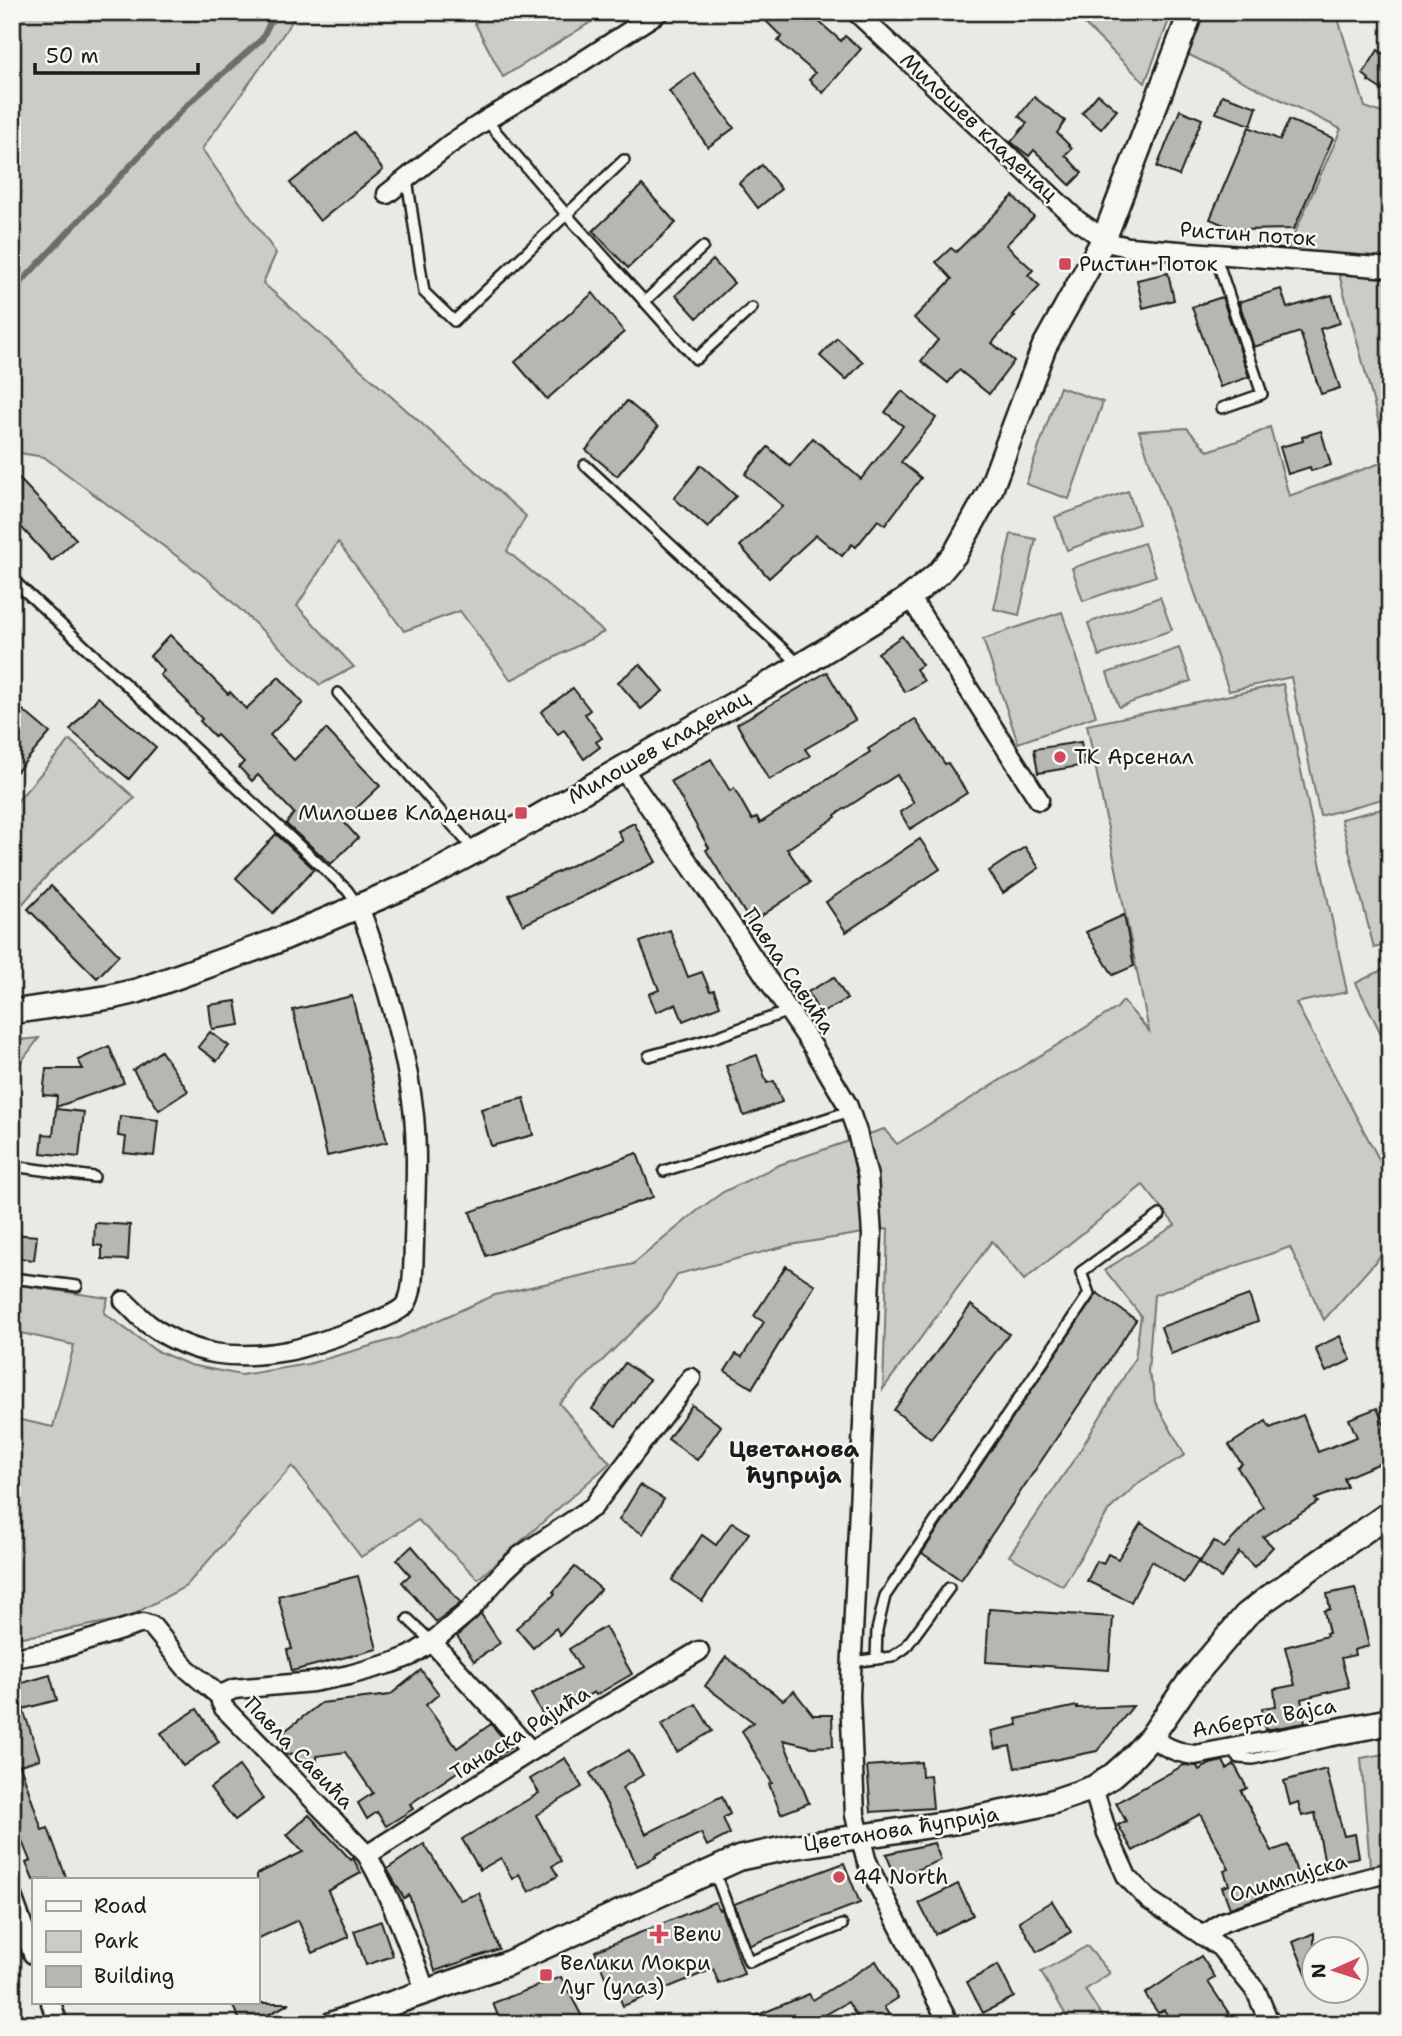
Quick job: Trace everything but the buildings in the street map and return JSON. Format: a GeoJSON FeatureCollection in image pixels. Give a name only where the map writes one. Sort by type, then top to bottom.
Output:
{"type":"FeatureCollection","features":[{"type":"Feature","properties":{"kind":"street"},"geometry":{"type":"LineString","coordinates":[[387,194],[450,144],[659,12]]}},
{"type":"Feature","properties":{"kind":"street","name":"Милошев кладенац"},"geometry":{"type":"LineString","coordinates":[[856,12],[1078,221],[1104,240]]}},
{"type":"Feature","properties":{"kind":"street","name":"Милошев кладенац"},"geometry":{"type":"LineString","coordinates":[[12,1012],[111,998],[137,991],[274,942],[421,880],[623,769],[800,666],[910,597],[939,573],[955,554],[990,491],[1044,347],[1104,240],[1191,12]]}},
{"type":"Feature","properties":{"kind":"street","name":"Ристин поток"},"geometry":{"type":"LineString","coordinates":[[1104,240],[1116,246],[1390,268]]}},
{"type":"Feature","properties":{"kind":"street"},"geometry":{"type":"LineString","coordinates":[[910,597],[1038,800]]}},
{"type":"Feature","properties":{"kind":"street","name":"Павла Савића"},"geometry":{"type":"LineString","coordinates":[[623,769],[813,1047],[850,1111],[868,1177],[872,1218],[871,1295],[850,1706],[855,1815],[873,1875],[948,2024]]}},
{"type":"Feature","properties":{"kind":"street"},"geometry":{"type":"LineString","coordinates":[[124,1301],[149,1325],[176,1341],[203,1351],[239,1357],[292,1350],[365,1326],[405,1306],[409,1299],[414,1256],[417,1160],[414,1114],[399,1034],[359,907]]}},
{"type":"Feature","properties":{"kind":"street","name":"Павла Савића"},"geometry":{"type":"LineString","coordinates":[[426,1993],[401,1924],[367,1855],[224,1708],[221,1702],[223,1694],[234,1689],[313,1682],[349,1675],[410,1656],[432,1642],[469,1611],[520,1556],[593,1507],[691,1378]]}},
{"type":"Feature","properties":{"kind":"street","name":"Цветанова ћуприја"},"geometry":{"type":"LineString","coordinates":[[332,2024],[534,1953],[713,1869],[755,1854],[1021,1809],[1093,1788],[1111,1777],[1151,1737],[1189,1682],[1246,1615],[1390,1513]]}},
{"type":"Feature","properties":{"kind":"street"},"geometry":{"type":"LineString","coordinates":[[12,1658],[54,1651],[144,1623],[152,1626],[186,1668],[222,1698]]}},
{"type":"Feature","properties":{"kind":"street"},"geometry":{"type":"LineString","coordinates":[[432,1642],[531,1751]]}},
{"type":"Feature","properties":{"kind":"street","name":"Танаска Рајића"},"geometry":{"type":"LineString","coordinates":[[367,1855],[531,1751],[699,1651]]}},
{"type":"Feature","properties":{"kind":"street","name":"Алберта Вајса"},"geometry":{"type":"LineString","coordinates":[[1151,1737],[1180,1754],[1195,1755],[1390,1718]]}},
{"type":"Feature","properties":{"kind":"street"},"geometry":{"type":"LineString","coordinates":[[1093,1788],[1107,1833],[1127,1877],[1149,1900],[1220,1947],[1256,1991],[1270,2024]]}},
{"type":"Feature","properties":{"kind":"street","name":"Олимпијска"},"geometry":{"type":"LineString","coordinates":[[1203,1936],[1223,1922],[1290,1899],[1390,1872]]}},
{"type":"Feature","properties":{"kind":"street"},"geometry":{"type":"LineString","coordinates":[[12,1896],[32,1951]]}},
{"type":"Feature","properties":{"kind":"street"},"geometry":{"type":"LineString","coordinates":[[51,2004],[58,2024]]}},
{"type":"Feature","properties":{"kind":"lane"},"geometry":{"type":"LineString","coordinates":[[486,120],[696,359],[752,308]]}},
{"type":"Feature","properties":{"kind":"lane"},"geometry":{"type":"LineString","coordinates":[[407,179],[424,292],[454,321],[624,160]]}},
{"type":"Feature","properties":{"kind":"lane"},"geometry":{"type":"LineString","coordinates":[[644,302],[703,247]]}},
{"type":"Feature","properties":{"kind":"lane"},"geometry":{"type":"LineString","coordinates":[[1215,254],[1262,394],[1222,408]]}},
{"type":"Feature","properties":{"kind":"lane"},"geometry":{"type":"LineString","coordinates":[[586,465],[800,666]]}},
{"type":"Feature","properties":{"kind":"lane"},"geometry":{"type":"LineString","coordinates":[[12,579],[347,890],[359,907]]}},
{"type":"Feature","properties":{"kind":"lane"},"geometry":{"type":"LineString","coordinates":[[338,693],[475,851]]}},
{"type":"Feature","properties":{"kind":"lane"},"geometry":{"type":"LineString","coordinates":[[649,1056],[789,1012]]}},
{"type":"Feature","properties":{"kind":"lane"},"geometry":{"type":"LineString","coordinates":[[664,1171],[850,1111]]}},
{"type":"Feature","properties":{"kind":"lane"},"geometry":{"type":"LineString","coordinates":[[12,1166],[94,1177]]}},
{"type":"Feature","properties":{"kind":"lane"},"geometry":{"type":"LineString","coordinates":[[876,1658],[877,1630],[885,1596],[1089,1294],[1081,1272],[1160,1215]]}},
{"type":"Feature","properties":{"kind":"lane"},"geometry":{"type":"LineString","coordinates":[[12,1278],[77,1286]]}},
{"type":"Feature","properties":{"kind":"lane"},"geometry":{"type":"LineString","coordinates":[[851,1662],[892,1657],[905,1648],[949,1588]]}},
{"type":"Feature","properties":{"kind":"lane"},"geometry":{"type":"LineString","coordinates":[[408,1619],[432,1642]]}},
{"type":"Feature","properties":{"kind":"lane"},"geometry":{"type":"LineString","coordinates":[[1230,1750],[1239,1758],[1253,1759],[1390,1730]]}},
{"type":"Feature","properties":{"kind":"lane"},"geometry":{"type":"LineString","coordinates":[[713,1869],[749,1962],[842,1925]]}},
{"type":"Feature","properties":{"kind":"green space"},"geometry":{"type":"Polygon","coordinates":[[[12,12],[298,12],[202,149],[276,253],[263,283],[526,516],[507,551],[604,632],[511,680],[460,611],[404,631],[338,542],[297,606],[354,667],[320,685],[210,581],[44,457],[20,453],[12,444],[12,12]]]}},
{"type":"Feature","properties":{"kind":"green space"},"geometry":{"type":"Polygon","coordinates":[[[469,12],[607,12],[503,77],[469,12]]]}},
{"type":"Feature","properties":{"kind":"green space"},"geometry":{"type":"Polygon","coordinates":[[[1072,12],[1172,12],[1145,83],[1072,12]]]}},
{"type":"Feature","properties":{"kind":"green space"},"geometry":{"type":"Polygon","coordinates":[[[1191,12],[1331,12],[1337,15],[1365,107],[1390,116],[1390,797],[1320,816],[1291,677],[1229,691],[1139,431],[1187,428],[1208,451],[1270,427],[1289,496],[1389,460],[1336,263],[1283,259],[1341,129],[1177,49],[1191,12]]]}},
{"type":"Feature","properties":{"kind":"green space"},"geometry":{"type":"Polygon","coordinates":[[[1060,387],[1103,402],[1069,499],[1026,484],[1060,387]]]}},
{"type":"Feature","properties":{"kind":"green space"},"geometry":{"type":"Polygon","coordinates":[[[1128,491],[1139,524],[1067,550],[1055,517],[1128,491]]]}},
{"type":"Feature","properties":{"kind":"green space"},"geometry":{"type":"Polygon","coordinates":[[[1011,534],[1036,539],[1019,615],[994,609],[1011,534]]]}},
{"type":"Feature","properties":{"kind":"green space"},"geometry":{"type":"Polygon","coordinates":[[[1144,543],[1156,576],[1083,601],[1072,568],[1144,543]]]}},
{"type":"Feature","properties":{"kind":"green space"},"geometry":{"type":"Polygon","coordinates":[[[1160,597],[1172,630],[1099,656],[1088,623],[1160,597]]]}},
{"type":"Feature","properties":{"kind":"green space"},"geometry":{"type":"Polygon","coordinates":[[[1062,612],[1096,716],[1018,743],[983,639],[1062,612]]]}},
{"type":"Feature","properties":{"kind":"green space"},"geometry":{"type":"Polygon","coordinates":[[[1179,648],[1191,681],[1119,707],[1107,673],[1179,648]]]}},
{"type":"Feature","properties":{"kind":"green space"},"geometry":{"type":"Polygon","coordinates":[[[1283,684],[1347,992],[1296,1003],[1390,1180],[1390,1245],[1324,1320],[1290,1247],[1154,1295],[1148,1372],[1155,1402],[1185,1455],[1141,1481],[1109,1510],[1063,1586],[1009,1556],[1081,1449],[1135,1358],[1141,1316],[1105,1270],[1175,1225],[1143,1185],[1024,1280],[992,1241],[883,1389],[888,1229],[790,1245],[678,1274],[657,1307],[559,1403],[610,1463],[478,1579],[418,1520],[361,1557],[292,1466],[186,1586],[127,1618],[12,1638],[12,1418],[53,1427],[74,1345],[12,1331],[12,1284],[108,1298],[104,1313],[155,1350],[190,1365],[241,1375],[308,1364],[398,1338],[495,1295],[633,1264],[723,1192],[779,1165],[884,1129],[897,1144],[1117,1008],[1123,1001],[1149,1031],[1087,725],[1283,684]]]}},
{"type":"Feature","properties":{"kind":"green space"},"geometry":{"type":"Polygon","coordinates":[[[70,740],[135,798],[52,870],[12,916],[12,807],[70,740]]]}},
{"type":"Feature","properties":{"kind":"green space"},"geometry":{"type":"Polygon","coordinates":[[[1390,807],[1390,944],[1374,948],[1341,819],[1390,807]]]}},
{"type":"Feature","properties":{"kind":"green space"},"geometry":{"type":"Polygon","coordinates":[[[1390,966],[1390,1052],[1356,983],[1390,966]]]}},
{"type":"Feature","properties":{"kind":"green space"},"geometry":{"type":"Polygon","coordinates":[[[39,1038],[12,1074],[12,1041],[39,1038]]]}},
{"type":"Feature","properties":{"kind":"green space"},"geometry":{"type":"Polygon","coordinates":[[[1390,1753],[1390,1872],[1371,1877],[1361,1758],[1390,1753]]]}},
{"type":"Feature","properties":{"kind":"green space"},"geometry":{"type":"Polygon","coordinates":[[[1087,1946],[1110,1973],[1085,1990],[1107,2024],[1071,2024],[1041,1972],[1087,1946]]]}},
{"type":"Feature","properties":{"kind":"waterway"},"geometry":{"type":"LineString","coordinates":[[12,292],[187,105],[262,39],[275,12]]}},
{"type":"Feature","properties":{"kind":"place","name":"Ристин Поток"},"geometry":{"type":"Point","coordinates":[1065,264]}},
{"type":"Feature","properties":{"kind":"place","name":"ТК Арсенал"},"geometry":{"type":"Point","coordinates":[1060,757]}},
{"type":"Feature","properties":{"kind":"place","name":"Милошев Кладенац"},"geometry":{"type":"Point","coordinates":[521,813]}},
{"type":"Feature","properties":{"kind":"place","name":"44 North"},"geometry":{"type":"Point","coordinates":[839,1877]}},
{"type":"Feature","properties":{"kind":"place","name":"Benu"},"geometry":{"type":"Point","coordinates":[659,1934]}},
{"type":"Feature","properties":{"kind":"place","name":"Велики Мокри Луг (улаз)"},"geometry":{"type":"Point","coordinates":[546,1975]}},
{"type":"Feature","properties":{"kind":"district","name":"Цветанова ћуприја"},"geometry":{"type":"Point","coordinates":[794,1462]}}]}
